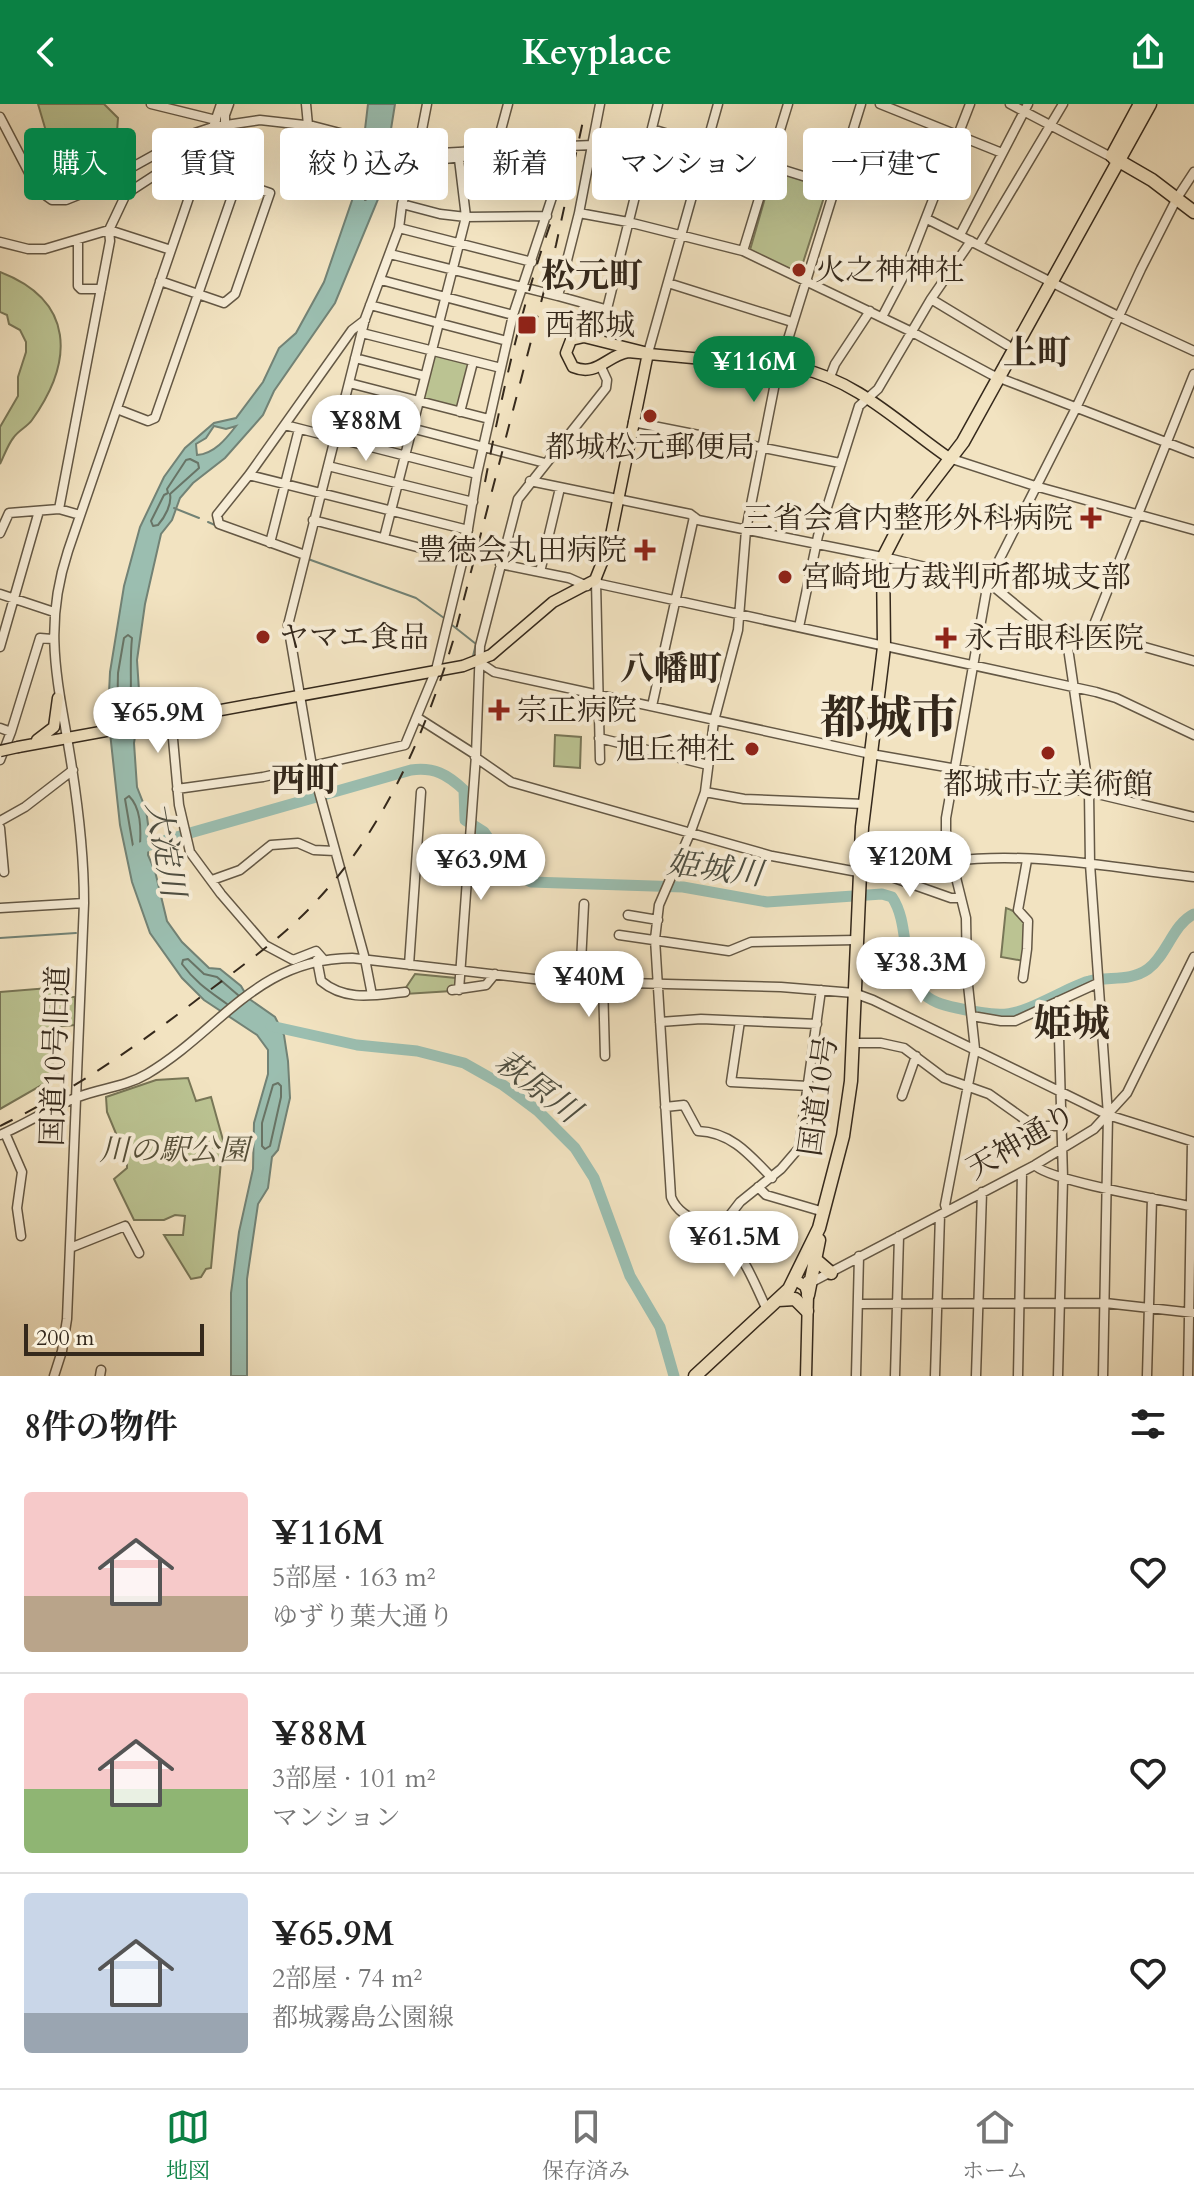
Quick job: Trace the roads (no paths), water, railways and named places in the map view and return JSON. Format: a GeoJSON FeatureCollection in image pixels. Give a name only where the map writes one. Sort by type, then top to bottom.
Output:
{"type":"FeatureCollection","features":[{"type":"Feature","properties":{"kind":"highway","name":"国道10号"},"geometry":{"type":"LineString","coordinates":[[695,1376],[778,1300],[794,1279],[819,1228],[848,1110],[858,872],[884,647],[883,558],[901,523],[949,458],[956,438],[996,376],[1114,159],[1140,104]]}},
{"type":"Feature","properties":{"kind":"highway","name":"国道10号"},"geometry":{"type":"LineString","coordinates":[[1114,159],[1150,104]]}},
{"type":"Feature","properties":{"kind":"highway"},"geometry":{"type":"LineString","coordinates":[[1114,159],[1152,180],[1194,212]]}},
{"type":"Feature","properties":{"kind":"highway","name":"国道10号"},"geometry":{"type":"LineString","coordinates":[[996,376],[1007,345],[1047,281]]}},
{"type":"Feature","properties":{"kind":"highway"},"geometry":{"type":"LineString","coordinates":[[810,1288],[819,1228]]}},
{"type":"Feature","properties":{"kind":"highway"},"geometry":{"type":"LineString","coordinates":[[816,1260],[831,1273]]}},
{"type":"Feature","properties":{"kind":"highway"},"geometry":{"type":"LineString","coordinates":[[778,1300],[795,1299],[807,1311]]}},
{"type":"Feature","properties":{"kind":"main road"},"geometry":{"type":"LineString","coordinates":[[648,353],[576,337],[571,340],[566,353],[573,367],[583,371],[601,367],[618,354],[648,353],[808,370],[830,377],[868,398],[949,458]]}},
{"type":"Feature","properties":{"kind":"main road"},"geometry":{"type":"LineString","coordinates":[[0,751],[88,732],[479,662],[491,655],[553,602],[591,583],[609,545],[648,353]]}},
{"type":"Feature","properties":{"kind":"main road"},"geometry":{"type":"LineString","coordinates":[[36,742],[54,727],[58,698]]}},
{"type":"Feature","properties":{"kind":"main road"},"geometry":{"type":"LineString","coordinates":[[794,1279],[810,1288],[806,1376]]}},
{"type":"Feature","properties":{"kind":"street"},"geometry":{"type":"LineString","coordinates":[[151,104],[225,125],[272,120],[330,130],[421,154],[464,151]]}},
{"type":"Feature","properties":{"kind":"street","name":"国道10号旧道"},"geometry":{"type":"LineString","coordinates":[[212,128],[221,104]]}},
{"type":"Feature","properties":{"kind":"street"},"geometry":{"type":"LineString","coordinates":[[225,125],[229,104]]}},
{"type":"Feature","properties":{"kind":"street"},"geometry":{"type":"LineString","coordinates":[[306,104],[308,125]]}},
{"type":"Feature","properties":{"kind":"street"},"geometry":{"type":"LineString","coordinates":[[427,104],[419,138],[422,150],[464,147]]}},
{"type":"Feature","properties":{"kind":"street"},"geometry":{"type":"LineString","coordinates":[[502,128],[508,104]]}},
{"type":"Feature","properties":{"kind":"street"},"geometry":{"type":"LineString","coordinates":[[596,128],[600,104]]}},
{"type":"Feature","properties":{"kind":"street"},"geometry":{"type":"LineString","coordinates":[[652,128],[658,104]]}},
{"type":"Feature","properties":{"kind":"street"},"geometry":{"type":"LineString","coordinates":[[711,128],[718,104]]}},
{"type":"Feature","properties":{"kind":"street"},"geometry":{"type":"LineString","coordinates":[[781,128],[788,104]]}},
{"type":"Feature","properties":{"kind":"street"},"geometry":{"type":"LineString","coordinates":[[853,128],[861,104]]}},
{"type":"Feature","properties":{"kind":"street"},"geometry":{"type":"LineString","coordinates":[[880,104],[940,128]]}},
{"type":"Feature","properties":{"kind":"street"},"geometry":{"type":"LineString","coordinates":[[961,128],[970,104]]}},
{"type":"Feature","properties":{"kind":"street"},"geometry":{"type":"LineString","coordinates":[[1010,104],[1026,108],[1050,125],[1114,159]]}},
{"type":"Feature","properties":{"kind":"street"},"geometry":{"type":"LineString","coordinates":[[799,627],[816,545],[859,406],[878,389],[931,299],[975,243],[1063,104]]}},
{"type":"Feature","properties":{"kind":"street"},"geometry":{"type":"LineString","coordinates":[[960,235],[1026,108]]}},
{"type":"Feature","properties":{"kind":"street"},"geometry":{"type":"LineString","coordinates":[[0,117],[38,190],[47,198],[57,201],[91,190],[152,156]]}},
{"type":"Feature","properties":{"kind":"street"},"geometry":{"type":"LineString","coordinates":[[204,128],[214,123]]}},
{"type":"Feature","properties":{"kind":"street"},"geometry":{"type":"LineString","coordinates":[[971,140],[1002,153]]}},
{"type":"Feature","properties":{"kind":"street"},"geometry":{"type":"LineString","coordinates":[[558,296],[592,150]]}},
{"type":"Feature","properties":{"kind":"street"},"geometry":{"type":"LineString","coordinates":[[372,995],[312,766],[288,625],[365,319],[399,228],[402,204],[413,167],[418,162],[464,158]]}},
{"type":"Feature","properties":{"kind":"street"},"geometry":{"type":"LineString","coordinates":[[384,538],[466,217],[459,159]]}},
{"type":"Feature","properties":{"kind":"street"},"geometry":{"type":"LineString","coordinates":[[935,1376],[943,1213],[975,1049],[966,918],[946,837],[946,818],[988,582],[1177,198],[1194,172]]}},
{"type":"Feature","properties":{"kind":"street"},"geometry":{"type":"LineString","coordinates":[[59,509],[110,241],[109,230],[126,194],[152,177]]}},
{"type":"Feature","properties":{"kind":"street"},"geometry":{"type":"LineString","coordinates":[[160,281],[224,303],[235,294],[270,193],[264,191]]}},
{"type":"Feature","properties":{"kind":"street","name":"国道10号旧道"},"geometry":{"type":"LineString","coordinates":[[54,1376],[65,1337],[84,903],[73,770],[58,698],[52,639],[54,612],[62,568],[188,200]]}},
{"type":"Feature","properties":{"kind":"street"},"geometry":{"type":"LineString","coordinates":[[117,409],[148,421],[155,418],[231,200]]}},
{"type":"Feature","properties":{"kind":"street"},"geometry":{"type":"LineString","coordinates":[[177,789],[263,777],[405,745],[436,670],[449,622],[477,474],[513,315],[552,200]]}},
{"type":"Feature","properties":{"kind":"street"},"geometry":{"type":"LineString","coordinates":[[599,341],[633,200]]}},
{"type":"Feature","properties":{"kind":"street"},"geometry":{"type":"LineString","coordinates":[[648,353],[691,200]]}},
{"type":"Feature","properties":{"kind":"street"},"geometry":{"type":"LineString","coordinates":[[743,251],[759,200]]}},
{"type":"Feature","properties":{"kind":"street"},"geometry":{"type":"LineString","coordinates":[[767,1310],[738,1251],[721,1233],[685,1214],[674,1204],[670,1189],[655,939],[663,891],[705,792],[714,721],[738,630],[746,530],[779,366],[831,200]]}},
{"type":"Feature","properties":{"kind":"street"},"geometry":{"type":"LineString","coordinates":[[882,317],[903,277],[934,200]]}},
{"type":"Feature","properties":{"kind":"street"},"geometry":{"type":"LineString","coordinates":[[402,204],[466,217],[547,216]]}},
{"type":"Feature","properties":{"kind":"street"},"geometry":{"type":"LineString","coordinates":[[579,213],[743,251],[805,283],[870,311],[996,376],[1194,453]]}},
{"type":"Feature","properties":{"kind":"street"},"geometry":{"type":"LineString","coordinates":[[927,219],[1194,351]]}},
{"type":"Feature","properties":{"kind":"street"},"geometry":{"type":"LineString","coordinates":[[399,228],[532,262]]}},
{"type":"Feature","properties":{"kind":"street"},"geometry":{"type":"LineString","coordinates":[[0,242],[36,250],[109,230],[171,250]]}},
{"type":"Feature","properties":{"kind":"street"},"geometry":{"type":"LineString","coordinates":[[78,240],[78,286],[81,289],[101,289]]}},
{"type":"Feature","properties":{"kind":"street"},"geometry":{"type":"LineString","coordinates":[[390,254],[605,309]]}},
{"type":"Feature","properties":{"kind":"street"},"geometry":{"type":"LineString","coordinates":[[381,280],[513,315]]}},
{"type":"Feature","properties":{"kind":"street"},"geometry":{"type":"LineString","coordinates":[[668,283],[792,322]]}},
{"type":"Feature","properties":{"kind":"street"},"geometry":{"type":"LineString","coordinates":[[931,299],[1007,345]]}},
{"type":"Feature","properties":{"kind":"street"},"geometry":{"type":"LineString","coordinates":[[370,305],[507,341]]}},
{"type":"Feature","properties":{"kind":"street"},"geometry":{"type":"LineString","coordinates":[[830,377],[835,364],[870,311]]}},
{"type":"Feature","properties":{"kind":"street"},"geometry":{"type":"LineString","coordinates":[[304,558],[219,524],[217,515],[352,330],[365,319]]}},
{"type":"Feature","properties":{"kind":"street"},"geometry":{"type":"LineString","coordinates":[[362,333],[501,368]]}},
{"type":"Feature","properties":{"kind":"street"},"geometry":{"type":"LineString","coordinates":[[355,358],[425,376]]}},
{"type":"Feature","properties":{"kind":"street"},"geometry":{"type":"LineString","coordinates":[[460,412],[473,362]]}},
{"type":"Feature","properties":{"kind":"street"},"geometry":{"type":"LineString","coordinates":[[495,974],[486,985],[456,990],[476,756],[480,646],[518,499],[606,388],[607,380],[601,367]]}},
{"type":"Feature","properties":{"kind":"street"},"geometry":{"type":"LineString","coordinates":[[1068,648],[1091,632],[1194,374]]}},
{"type":"Feature","properties":{"kind":"street"},"geometry":{"type":"LineString","coordinates":[[349,383],[489,419]]}},
{"type":"Feature","properties":{"kind":"street"},"geometry":{"type":"LineString","coordinates":[[342,410],[545,463]]}},
{"type":"Feature","properties":{"kind":"street"},"geometry":{"type":"LineString","coordinates":[[633,422],[840,463]]}},
{"type":"Feature","properties":{"kind":"street"},"geometry":{"type":"LineString","coordinates":[[285,425],[477,474]]}},
{"type":"Feature","properties":{"kind":"street"},"geometry":{"type":"LineString","coordinates":[[270,543],[299,429]]}},
{"type":"Feature","properties":{"kind":"street"},"geometry":{"type":"LineString","coordinates":[[949,458],[1035,486],[1194,530]]}},
{"type":"Feature","properties":{"kind":"street"},"geometry":{"type":"LineString","coordinates":[[328,466],[473,502]]}},
{"type":"Feature","properties":{"kind":"street"},"geometry":{"type":"LineString","coordinates":[[249,475],[468,530]]}},
{"type":"Feature","properties":{"kind":"street"},"geometry":{"type":"LineString","coordinates":[[530,481],[988,582],[1068,648],[1089,792],[1090,864],[1108,1115],[1103,1376]]}},
{"type":"Feature","properties":{"kind":"street"},"geometry":{"type":"LineString","coordinates":[[540,572],[560,488]]}},
{"type":"Feature","properties":{"kind":"street"},"geometry":{"type":"LineString","coordinates":[[0,533],[9,513],[59,509],[80,515]]}},
{"type":"Feature","properties":{"kind":"street"},"geometry":{"type":"LineString","coordinates":[[0,647],[39,511]]}},
{"type":"Feature","properties":{"kind":"street"},"geometry":{"type":"LineString","coordinates":[[652,706],[694,517]]}},
{"type":"Feature","properties":{"kind":"street"},"geometry":{"type":"LineString","coordinates":[[313,520],[463,559]]}},
{"type":"Feature","properties":{"kind":"street"},"geometry":{"type":"LineString","coordinates":[[500,564],[739,612],[1072,687],[1116,698],[1194,735]]}},
{"type":"Feature","properties":{"kind":"street"},"geometry":{"type":"LineString","coordinates":[[591,583],[598,586],[600,760]]}},
{"type":"Feature","properties":{"kind":"street"},"geometry":{"type":"LineString","coordinates":[[0,594],[54,612]]}},
{"type":"Feature","properties":{"kind":"street"},"geometry":{"type":"LineString","coordinates":[[1091,632],[1194,661]]}},
{"type":"Feature","properties":{"kind":"street"},"geometry":{"type":"LineString","coordinates":[[0,760],[40,638],[52,639]]}},
{"type":"Feature","properties":{"kind":"street"},"geometry":{"type":"LineString","coordinates":[[479,662],[494,672],[714,721],[954,770],[1089,792],[1194,817]]}},
{"type":"Feature","properties":{"kind":"street"},"geometry":{"type":"LineString","coordinates":[[168,718],[177,789],[190,852],[265,945],[293,960],[316,951],[320,960],[318,974],[324,984],[355,997],[405,992]]}},
{"type":"Feature","properties":{"kind":"street"},"geometry":{"type":"LineString","coordinates":[[418,718],[511,782],[772,856],[883,874],[951,898],[961,898]]}},
{"type":"Feature","properties":{"kind":"street"},"geometry":{"type":"LineString","coordinates":[[0,728],[11,732]]}},
{"type":"Feature","properties":{"kind":"street"},"geometry":{"type":"LineString","coordinates":[[599,738],[708,765]]}},
{"type":"Feature","properties":{"kind":"street"},"geometry":{"type":"LineString","coordinates":[[0,821],[25,807],[73,770]]}},
{"type":"Feature","properties":{"kind":"street"},"geometry":{"type":"LineString","coordinates":[[409,965],[421,792]]}},
{"type":"Feature","properties":{"kind":"street"},"geometry":{"type":"LineString","coordinates":[[705,792],[744,799],[864,804]]}},
{"type":"Feature","properties":{"kind":"street"},"geometry":{"type":"LineString","coordinates":[[0,828],[4,872]]}},
{"type":"Feature","properties":{"kind":"street"},"geometry":{"type":"LineString","coordinates":[[212,880],[240,870],[271,845],[298,843],[314,850],[335,851]]}},
{"type":"Feature","properties":{"kind":"street"},"geometry":{"type":"LineString","coordinates":[[952,861],[980,858],[1090,864],[1194,877]]}},
{"type":"Feature","properties":{"kind":"street"},"geometry":{"type":"LineString","coordinates":[[1023,978],[1028,921],[1018,910],[1027,860]]}},
{"type":"Feature","properties":{"kind":"street"},"geometry":{"type":"LineString","coordinates":[[0,908],[84,903]]}},
{"type":"Feature","properties":{"kind":"street"},"geometry":{"type":"LineString","coordinates":[[580,982],[584,904]]}},
{"type":"Feature","properties":{"kind":"street"},"geometry":{"type":"LineString","coordinates":[[628,915],[658,920]]}},
{"type":"Feature","properties":{"kind":"street"},"geometry":{"type":"LineString","coordinates":[[619,935],[729,951],[751,942],[856,940]]}},
{"type":"Feature","properties":{"kind":"street","name":"天神通り"},"geometry":{"type":"LineString","coordinates":[[810,1288],[859,1256],[1063,1150],[1094,1129],[1127,1093],[1194,957]]}},
{"type":"Feature","properties":{"kind":"street"},"geometry":{"type":"LineString","coordinates":[[21,1236],[17,1208],[22,1172],[2,1134],[77,1097],[137,1079],[256,988],[283,972],[320,960],[365,959],[580,982],[781,987],[854,993],[1108,1115],[1193,1142],[1192,1312],[1188,1376]]}},
{"type":"Feature","properties":{"kind":"street"},"geometry":{"type":"LineString","coordinates":[[603,983],[605,1056]]}},
{"type":"Feature","properties":{"kind":"street"},"geometry":{"type":"LineString","coordinates":[[972,1012],[1001,1021],[1015,1021],[1098,983]]}},
{"type":"Feature","properties":{"kind":"street"},"geometry":{"type":"LineString","coordinates":[[721,1233],[740,1202],[772,1178],[799,1148],[821,990]]}},
{"type":"Feature","properties":{"kind":"street"},"geometry":{"type":"LineString","coordinates":[[1058,1001],[1063,1126],[1058,1376]]}},
{"type":"Feature","properties":{"kind":"street"},"geometry":{"type":"LineString","coordinates":[[660,1022],[701,1019],[817,1024]]}},
{"type":"Feature","properties":{"kind":"street"},"geometry":{"type":"LineString","coordinates":[[740,1021],[731,1082],[808,1086]]}},
{"type":"Feature","properties":{"kind":"street"},"geometry":{"type":"LineString","coordinates":[[853,1043],[881,1043],[904,1048],[944,1078],[989,1094],[1027,1121],[1041,1126],[1063,1126]]}},
{"type":"Feature","properties":{"kind":"street"},"geometry":{"type":"LineString","coordinates":[[902,1096],[916,1056]]}},
{"type":"Feature","properties":{"kind":"street"},"geometry":{"type":"LineString","coordinates":[[665,1107],[684,1105],[698,1131],[713,1132],[731,1139],[772,1178]]}},
{"type":"Feature","properties":{"kind":"street"},"geometry":{"type":"LineString","coordinates":[[1035,1165],[1040,1171],[1063,1178],[1192,1206]]}},
{"type":"Feature","properties":{"kind":"street"},"geometry":{"type":"LineString","coordinates":[[1018,1376],[1022,1172]]}},
{"type":"Feature","properties":{"kind":"street"},"geometry":{"type":"LineString","coordinates":[[758,1187],[766,1195],[824,1212]]}},
{"type":"Feature","properties":{"kind":"street"},"geometry":{"type":"LineString","coordinates":[[976,1376],[982,1192]]}},
{"type":"Feature","properties":{"kind":"street"},"geometry":{"type":"LineString","coordinates":[[1147,1376],[1152,1198]]}},
{"type":"Feature","properties":{"kind":"street"},"geometry":{"type":"LineString","coordinates":[[70,1248],[125,1226],[139,1253]]}},
{"type":"Feature","properties":{"kind":"street"},"geometry":{"type":"LineString","coordinates":[[895,1376],[899,1236]]}},
{"type":"Feature","properties":{"kind":"street"},"geometry":{"type":"LineString","coordinates":[[856,1376],[859,1256]]}},
{"type":"Feature","properties":{"kind":"street"},"geometry":{"type":"LineString","coordinates":[[859,1304],[1105,1303],[1192,1312]]}},
{"type":"Feature","properties":{"kind":"water"},"geometry":{"type":"Polygon","coordinates":[[[368,104],[395,104],[391,128],[365,128],[368,104]]]}},
{"type":"Feature","properties":{"kind":"water"},"geometry":{"type":"Polygon","coordinates":[[[352,200],[378,200],[335,303],[274,391],[263,415],[225,458],[193,483],[180,498],[172,520],[161,534],[145,604],[137,660],[140,706],[134,743],[137,787],[146,810],[148,855],[167,921],[182,942],[209,968],[220,969],[241,986],[248,998],[275,1017],[284,1035],[288,1061],[290,1098],[278,1150],[272,1157],[268,1188],[258,1204],[247,1279],[247,1376],[231,1376],[231,1293],[239,1232],[253,1169],[254,1123],[268,1074],[268,1050],[257,1035],[204,1000],[182,978],[150,933],[132,882],[120,825],[108,714],[110,672],[124,586],[140,527],[164,477],[185,448],[214,423],[236,418],[263,382],[279,348],[296,333],[324,282],[352,200]],[[214,426],[206,438],[196,444],[197,455],[214,449],[236,426],[226,429],[214,426]]]}},
{"type":"Feature","properties":{"kind":"waterway"},"geometry":{"type":"LineString","coordinates":[[174,508],[199,518]]}},
{"type":"Feature","properties":{"kind":"waterway"},"geometry":{"type":"LineString","coordinates":[[208,522],[215,525]]}},
{"type":"Feature","properties":{"kind":"waterway"},"geometry":{"type":"LineString","coordinates":[[308,559],[416,598],[444,618]]}},
{"type":"Feature","properties":{"kind":"waterway"},"geometry":{"type":"LineString","coordinates":[[452,625],[476,644],[473,656]]}},
{"type":"Feature","properties":{"kind":"waterway","name":"姫城川"},"geometry":{"type":"LineString","coordinates":[[190,833],[411,770],[433,771],[446,776],[464,790],[465,820],[484,832],[510,869],[531,882],[683,887],[767,902],[882,894],[892,897],[901,919],[910,968],[920,990],[942,1004],[989,1014],[1022,1011],[1089,981],[1141,973],[1155,963],[1181,925],[1194,914]]}},
{"type":"Feature","properties":{"kind":"waterway","name":"姫城川"},"geometry":{"type":"LineString","coordinates":[[137,849],[180,836]]}},
{"type":"Feature","properties":{"kind":"waterway"},"geometry":{"type":"LineString","coordinates":[[0,938],[76,933]]}},
{"type":"Feature","properties":{"kind":"waterway","name":"萩原川"},"geometry":{"type":"LineString","coordinates":[[271,1026],[357,1045],[417,1051],[464,1063],[503,1085],[538,1111],[575,1148],[594,1178],[630,1276],[660,1327],[674,1376]]}},
{"type":"Feature","properties":{"kind":"railway"},"geometry":{"type":"LineString","coordinates":[[0,1126],[51,1099],[124,1053],[276,940],[344,869],[384,809],[430,710],[453,641],[556,245],[585,112]]}},
{"type":"Feature","properties":{"kind":"railway"},"geometry":{"type":"LineString","coordinates":[[485,482],[514,349],[552,219]]}},
{"type":"Feature","properties":{"kind":"place","name":"火之神神社"},"geometry":{"type":"Point","coordinates":[799,270]}},
{"type":"Feature","properties":{"kind":"place","name":"西都城"},"geometry":{"type":"Point","coordinates":[527,325]}},
{"type":"Feature","properties":{"kind":"place","name":"都城松元郵便局"},"geometry":{"type":"Point","coordinates":[650,416]}},
{"type":"Feature","properties":{"kind":"place","name":"三省会倉内整形外科病院"},"geometry":{"type":"Point","coordinates":[1091,518]}},
{"type":"Feature","properties":{"kind":"place","name":"豊徳会丸田病院"},"geometry":{"type":"Point","coordinates":[645,550]}},
{"type":"Feature","properties":{"kind":"place","name":"宮崎地方裁判所都城支部"},"geometry":{"type":"Point","coordinates":[785,577]}},
{"type":"Feature","properties":{"kind":"place","name":"ヤマエ食品"},"geometry":{"type":"Point","coordinates":[263,637]}},
{"type":"Feature","properties":{"kind":"place","name":"永吉眼科医院"},"geometry":{"type":"Point","coordinates":[946,638]}},
{"type":"Feature","properties":{"kind":"place","name":"宗正病院"},"geometry":{"type":"Point","coordinates":[499,710]}},
{"type":"Feature","properties":{"kind":"place","name":"旭丘神社"},"geometry":{"type":"Point","coordinates":[752,749]}},
{"type":"Feature","properties":{"kind":"place","name":"都城市立美術館"},"geometry":{"type":"Point","coordinates":[1048,753]}},
{"type":"Feature","properties":{"kind":"district","name":"松元町"},"geometry":{"type":"Point","coordinates":[592,275]}},
{"type":"Feature","properties":{"kind":"district","name":"上町"},"geometry":{"type":"Point","coordinates":[1037,352]}},
{"type":"Feature","properties":{"kind":"district","name":"八幡町"},"geometry":{"type":"Point","coordinates":[671,668]}},
{"type":"Feature","properties":{"kind":"district","name":"都城市"},"geometry":{"type":"Point","coordinates":[889,717]}},
{"type":"Feature","properties":{"kind":"district","name":"西町"},"geometry":{"type":"Point","coordinates":[305,779]}},
{"type":"Feature","properties":{"kind":"district","name":"姫城"},"geometry":{"type":"Point","coordinates":[1072,1023]}},
{"type":"Feature","properties":{"kind":"water label","name":"大淀川"},"geometry":{"type":"Point","coordinates":[166,849]}},
{"type":"Feature","properties":{"kind":"park label","name":"川の駅公園"},"geometry":{"type":"Point","coordinates":[174,1150]}}]}
